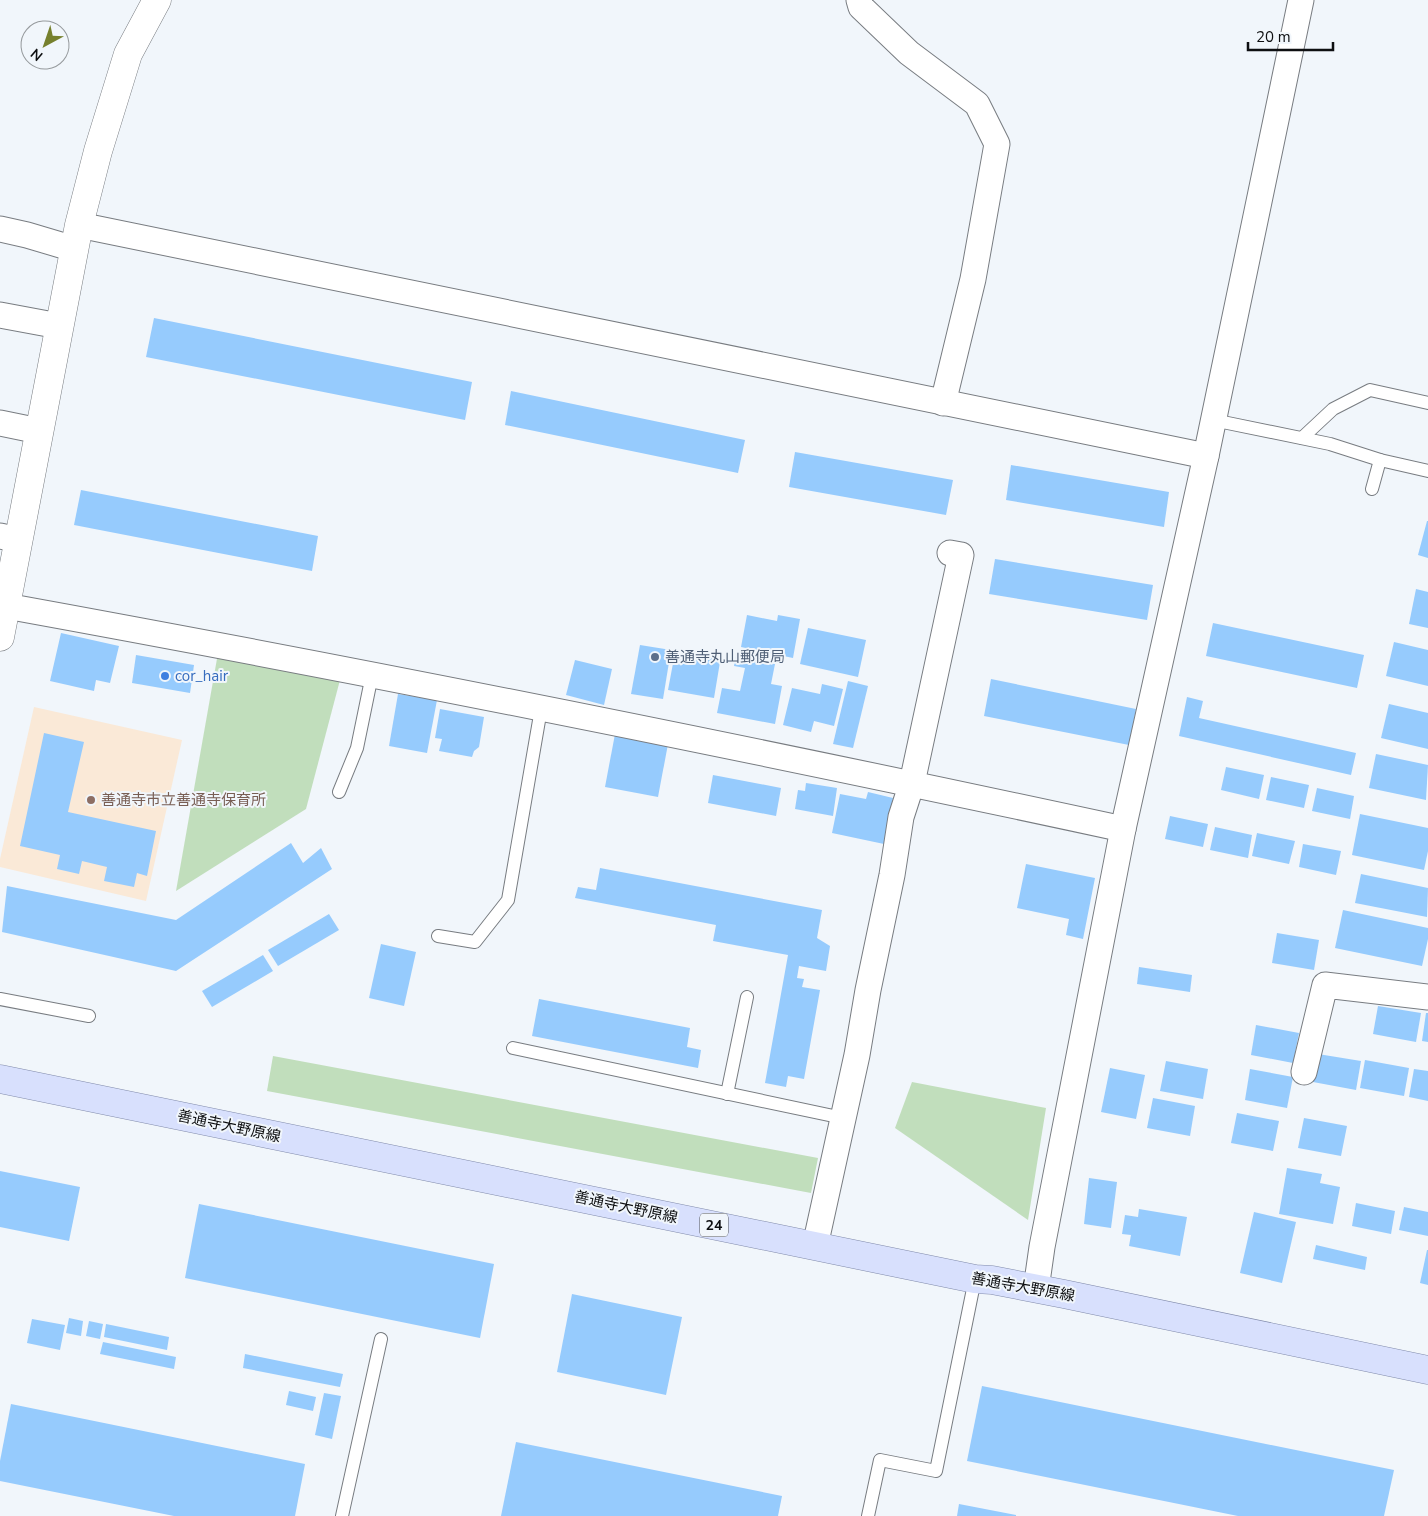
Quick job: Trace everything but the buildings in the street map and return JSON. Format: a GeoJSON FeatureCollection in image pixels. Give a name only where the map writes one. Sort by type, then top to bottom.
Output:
{"type":"FeatureCollection","features":[{"type":"Feature","properties":{"kind":"main road","name":"善通寺大野原線"},"geometry":{"type":"LineString","coordinates":[[0,1078],[1428,1370]]}},
{"type":"Feature","properties":{"kind":"street"},"geometry":{"type":"LineString","coordinates":[[0,637],[6,606],[9,538],[39,431],[76,237],[98,151],[128,54],[157,0]]}},
{"type":"Feature","properties":{"kind":"street"},"geometry":{"type":"LineString","coordinates":[[859,0],[861,7],[909,54],[977,104],[997,144],[974,279],[943,402]]}},
{"type":"Feature","properties":{"kind":"street"},"geometry":{"type":"LineString","coordinates":[[1036,1289],[1042,1247],[1124,829],[1206,456],[1301,0]]}},
{"type":"Feature","properties":{"kind":"street"},"geometry":{"type":"LineString","coordinates":[[0,229],[27,235],[76,237],[943,402],[1206,456]]}},
{"type":"Feature","properties":{"kind":"street"},"geometry":{"type":"LineString","coordinates":[[0,315],[60,326]]}},
{"type":"Feature","properties":{"kind":"street"},"geometry":{"type":"LineString","coordinates":[[0,423],[39,431]]}},
{"type":"Feature","properties":{"kind":"street"},"geometry":{"type":"LineString","coordinates":[[815,1246],[892,875],[901,817],[912,784],[961,555],[950,553]]}},
{"type":"Feature","properties":{"kind":"street"},"geometry":{"type":"LineString","coordinates":[[6,606],[240,648],[912,784],[1124,829]]}},
{"type":"Feature","properties":{"kind":"street"},"geometry":{"type":"LineString","coordinates":[[1304,1072],[1326,985],[1428,997]]}},
{"type":"Feature","properties":{"kind":"lane"},"geometry":{"type":"LineString","coordinates":[[1302,438],[1333,409],[1370,390],[1428,403]]}},
{"type":"Feature","properties":{"kind":"lane"},"geometry":{"type":"LineString","coordinates":[[1213,420],[1330,444],[1380,460],[1428,471]]}},
{"type":"Feature","properties":{"kind":"lane"},"geometry":{"type":"LineString","coordinates":[[1372,489],[1380,460]]}},
{"type":"Feature","properties":{"kind":"lane"},"geometry":{"type":"LineString","coordinates":[[339,792],[356,748],[372,675]]}},
{"type":"Feature","properties":{"kind":"lane"},"geometry":{"type":"LineString","coordinates":[[438,936],[476,942],[508,900],[540,709]]}},
{"type":"Feature","properties":{"kind":"lane"},"geometry":{"type":"LineString","coordinates":[[727,1094],[747,998]]}},
{"type":"Feature","properties":{"kind":"lane"},"geometry":{"type":"LineString","coordinates":[[0,999],[89,1016]]}},
{"type":"Feature","properties":{"kind":"lane"},"geometry":{"type":"LineString","coordinates":[[513,1048],[843,1118]]}},
{"type":"Feature","properties":{"kind":"lane"},"geometry":{"type":"LineString","coordinates":[[868,1516],[880,1460],[936,1471],[974,1278]]}},
{"type":"Feature","properties":{"kind":"lane"},"geometry":{"type":"LineString","coordinates":[[342,1516],[381,1339]]}},
{"type":"Feature","properties":{"kind":"shaded area","name":"善通寺市立善通寺保育所"},"geometry":{"type":"Polygon","coordinates":[[[34,707],[182,740],[146,901],[0,867],[0,859],[34,707]]]}},
{"type":"Feature","properties":{"kind":"green space"},"geometry":{"type":"Polygon","coordinates":[[[218,653],[340,680],[306,809],[176,891],[218,653]]]}},
{"type":"Feature","properties":{"kind":"green space"},"geometry":{"type":"Polygon","coordinates":[[[273,1056],[818,1158],[811,1193],[267,1091],[273,1056]]]}},
{"type":"Feature","properties":{"kind":"green space"},"geometry":{"type":"Polygon","coordinates":[[[912,1082],[1046,1108],[1028,1220],[895,1128],[912,1082]]]}},
{"type":"Feature","properties":{"kind":"place","name":"善通寺丸山郵便局"},"geometry":{"type":"Point","coordinates":[655,657]}},
{"type":"Feature","properties":{"kind":"place","name":"cor_hair"},"geometry":{"type":"Point","coordinates":[165,676]}},
{"type":"Feature","properties":{"kind":"place","name":"善通寺市立善通寺保育所"},"geometry":{"type":"Point","coordinates":[91,800]}}]}
